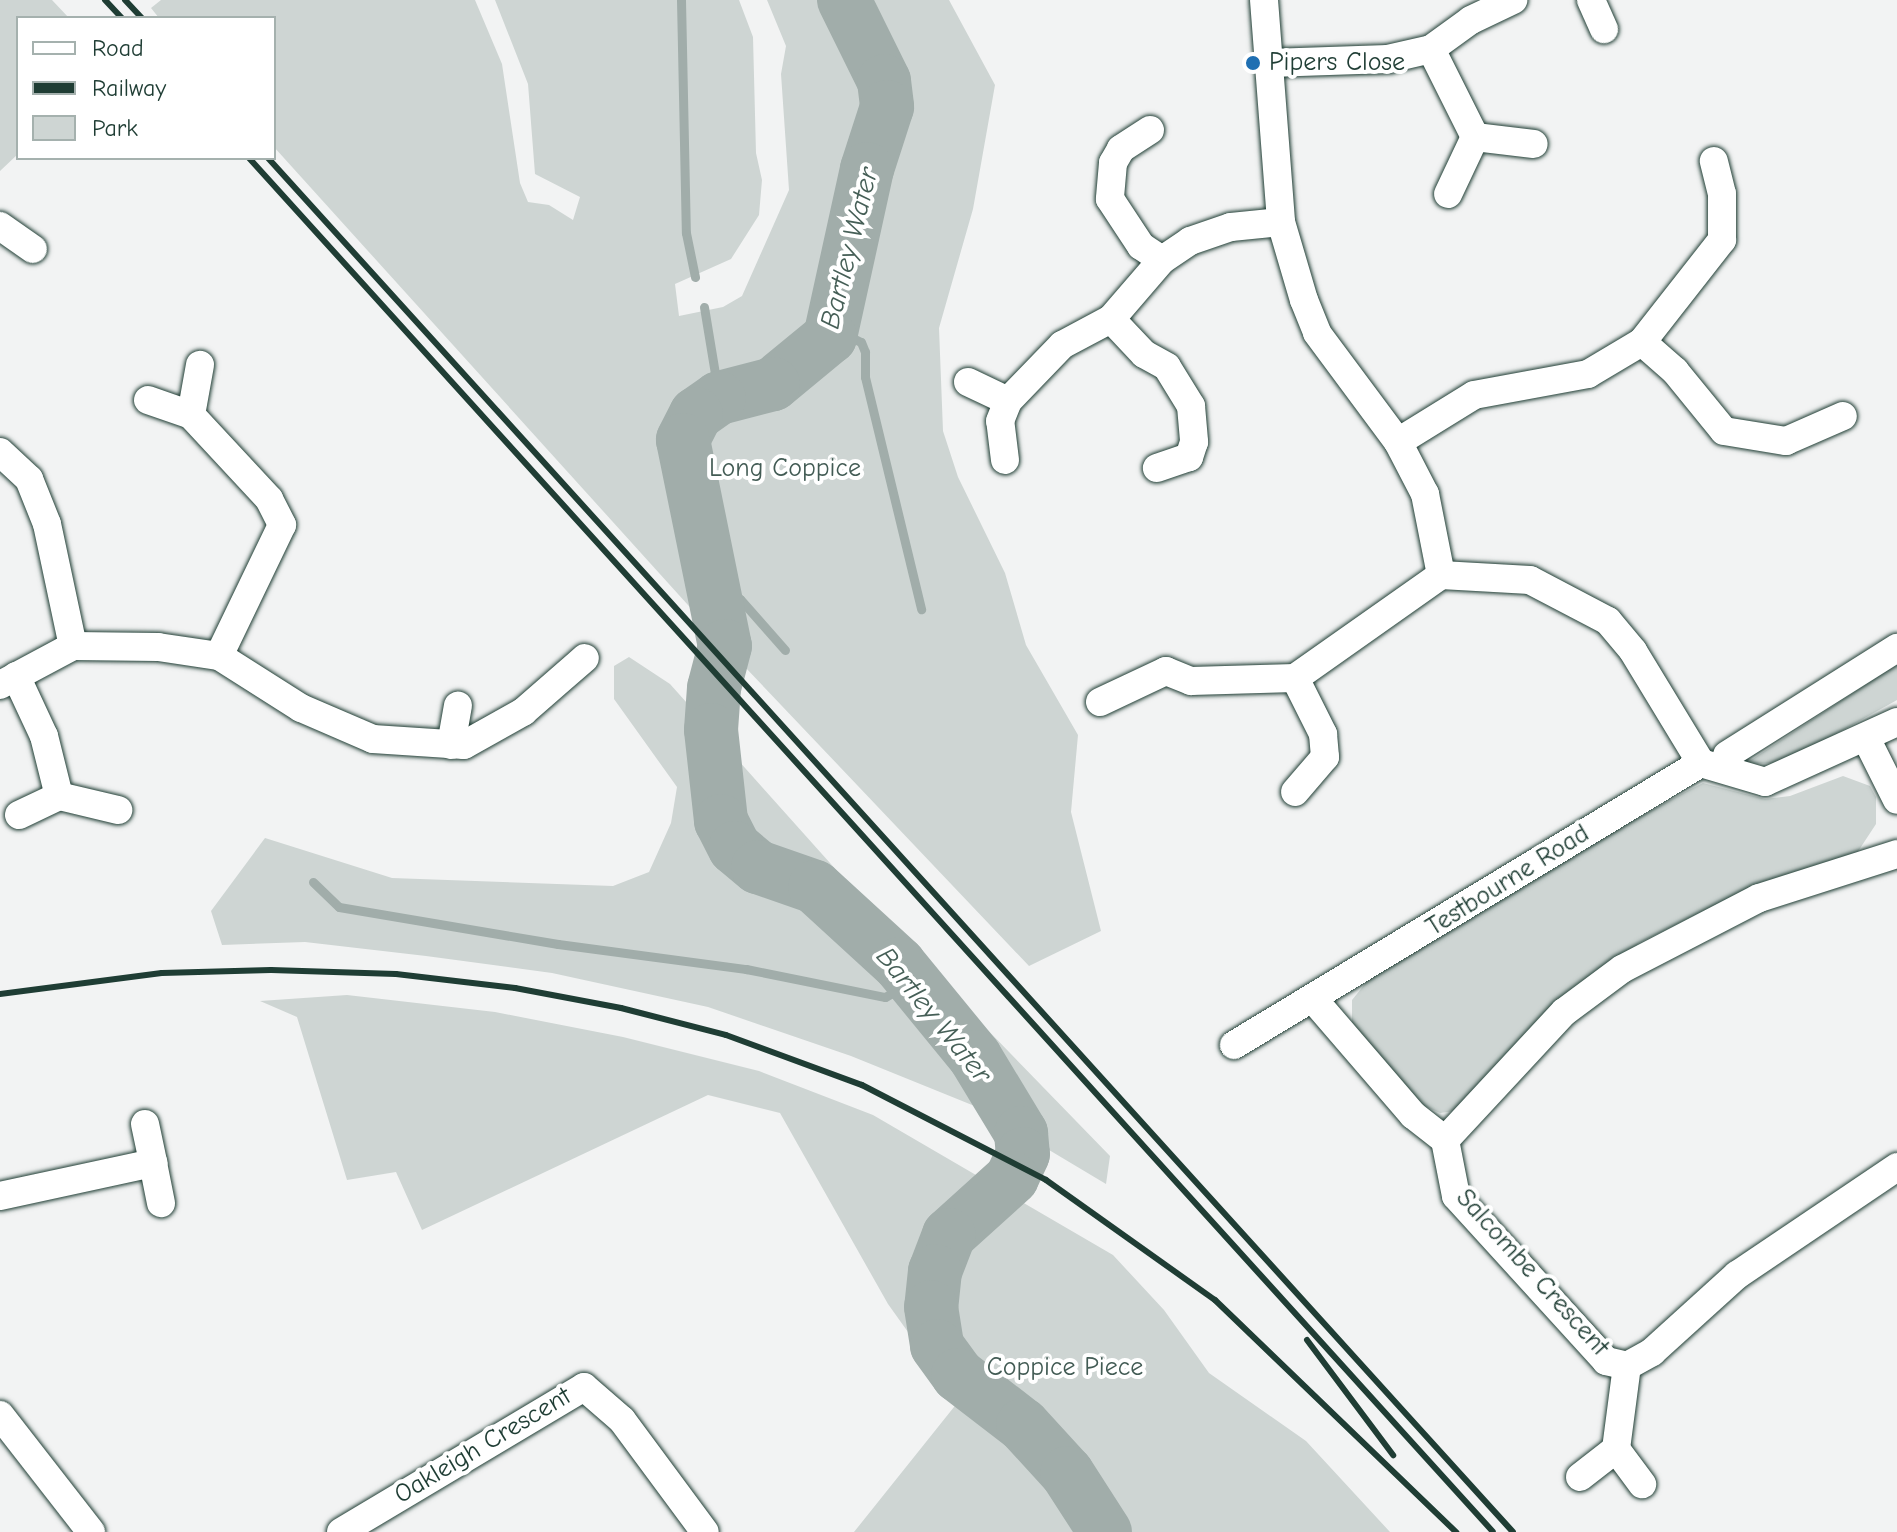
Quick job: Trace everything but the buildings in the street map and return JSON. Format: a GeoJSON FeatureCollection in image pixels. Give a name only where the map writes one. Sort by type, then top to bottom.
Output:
{"type":"FeatureCollection","features":[{"type":"Feature","properties":{"kind":"street"},"geometry":{"type":"LineString","coordinates":[[1264,0],[1281,222],[1317,333],[1398,442],[1428,502],[1441,575]]}},
{"type":"Feature","properties":{"kind":"street"},"geometry":{"type":"LineString","coordinates":[[1270,63],[1388,59],[1431,49],[1471,20],[1513,0]]}},
{"type":"Feature","properties":{"kind":"street"},"geometry":{"type":"LineString","coordinates":[[1591,0],[1604,29]]}},
{"type":"Feature","properties":{"kind":"street"},"geometry":{"type":"LineString","coordinates":[[1431,49],[1475,137]]}},
{"type":"Feature","properties":{"kind":"street"},"geometry":{"type":"LineString","coordinates":[[1150,130],[1121,149],[1113,163],[1110,199],[1141,246],[1162,260]]}},
{"type":"Feature","properties":{"kind":"street"},"geometry":{"type":"LineString","coordinates":[[1475,137],[1534,144]]}},
{"type":"Feature","properties":{"kind":"street"},"geometry":{"type":"LineString","coordinates":[[1448,194],[1475,137]]}},
{"type":"Feature","properties":{"kind":"street"},"geometry":{"type":"LineString","coordinates":[[1398,442],[1474,395],[1588,374],[1642,342],[1722,240],[1724,215],[1714,161]]}},
{"type":"Feature","properties":{"kind":"street"},"geometry":{"type":"LineString","coordinates":[[1005,460],[1000,421],[1008,401],[1062,345],[1111,319],[1162,260],[1190,241],[1231,227],[1281,222]]}},
{"type":"Feature","properties":{"kind":"street"},"geometry":{"type":"LineString","coordinates":[[0,226],[33,249]]}},
{"type":"Feature","properties":{"kind":"street"},"geometry":{"type":"LineString","coordinates":[[1111,319],[1144,354],[1167,367],[1191,406],[1194,442],[1189,457],[1157,468]]}},
{"type":"Feature","properties":{"kind":"street"},"geometry":{"type":"LineString","coordinates":[[1642,342],[1675,371],[1724,431],[1786,441],[1843,416]]}},
{"type":"Feature","properties":{"kind":"street"},"geometry":{"type":"LineString","coordinates":[[191,415],[200,365]]}},
{"type":"Feature","properties":{"kind":"street"},"geometry":{"type":"LineString","coordinates":[[968,382],[1008,401]]}},
{"type":"Feature","properties":{"kind":"street"},"geometry":{"type":"LineString","coordinates":[[148,400],[191,415],[269,499],[282,525],[219,656]]}},
{"type":"Feature","properties":{"kind":"street"},"geometry":{"type":"LineString","coordinates":[[0,452],[29,479],[47,524],[73,646]]}},
{"type":"Feature","properties":{"kind":"street"},"geometry":{"type":"LineString","coordinates":[[1100,702],[1166,671],[1191,681],[1295,678],[1441,575],[1530,580],[1608,621],[1714,759],[1765,782],[1897,722]]}},
{"type":"Feature","properties":{"kind":"street"},"geometry":{"type":"LineString","coordinates":[[59,796],[44,736],[8,680],[73,646],[158,647],[219,656],[301,708],[373,739],[451,745],[464,745],[503,726],[585,658]]}},
{"type":"Feature","properties":{"kind":"street","name":"Testbourne Road"},"geometry":{"type":"LineString","coordinates":[[1234,1045],[1314,1000],[1897,648]]}},
{"type":"Feature","properties":{"kind":"street"},"geometry":{"type":"LineString","coordinates":[[1295,678],[1323,734],[1325,757],[1295,792]]}},
{"type":"Feature","properties":{"kind":"street"},"geometry":{"type":"LineString","coordinates":[[451,745],[458,706]]}},
{"type":"Feature","properties":{"kind":"street"},"geometry":{"type":"LineString","coordinates":[[1866,738],[1897,800]]}},
{"type":"Feature","properties":{"kind":"street"},"geometry":{"type":"LineString","coordinates":[[19,815],[59,796],[118,810]]}},
{"type":"Feature","properties":{"kind":"street"},"geometry":{"type":"LineString","coordinates":[[1314,1000],[1413,1115],[1445,1140],[1564,1012],[1622,969],[1759,898],[1897,854]]}},
{"type":"Feature","properties":{"kind":"street"},"geometry":{"type":"LineString","coordinates":[[145,1124],[161,1203]]}},
{"type":"Feature","properties":{"kind":"street","name":"Salcombe Crescent"},"geometry":{"type":"LineString","coordinates":[[1445,1140],[1456,1196],[1606,1361],[1627,1366],[1652,1352],[1737,1275],[1897,1167]]}},
{"type":"Feature","properties":{"kind":"street"},"geometry":{"type":"LineString","coordinates":[[0,1196],[153,1163]]}},
{"type":"Feature","properties":{"kind":"street","name":"Salcombe Crescent"},"geometry":{"type":"LineString","coordinates":[[1616,1449],[1627,1366]]}},
{"type":"Feature","properties":{"kind":"street","name":"Oakleigh Crescent"},"geometry":{"type":"LineString","coordinates":[[341,1532],[586,1376],[705,1532]]}},
{"type":"Feature","properties":{"kind":"street"},"geometry":{"type":"LineString","coordinates":[[0,1415],[91,1532]]}},
{"type":"Feature","properties":{"kind":"street"},"geometry":{"type":"LineString","coordinates":[[1580,1477],[1616,1449],[1642,1484]]}},
{"type":"Feature","properties":{"kind":"green space"},"geometry":{"type":"Polygon","coordinates":[[[0,0],[52,0],[67,16],[16,16],[16,156],[0,171],[0,0]]]}},
{"type":"Feature","properties":{"kind":"green space","name":"Long Coppice"},"geometry":{"type":"Polygon","coordinates":[[[161,0],[475,0],[502,64],[520,183],[528,202],[549,205],[573,220],[580,197],[535,174],[528,84],[495,0],[739,0],[753,37],[756,153],[762,180],[759,215],[731,259],[675,284],[679,316],[723,307],[742,296],[789,190],[781,74],[786,46],[767,0],[949,0],[995,85],[973,209],[939,328],[943,431],[958,477],[1005,573],[1026,645],[1078,735],[1071,812],[1101,931],[1029,966],[725,646],[276,149],[276,16],[157,16],[151,8],[161,0]]]}},
{"type":"Feature","properties":{"kind":"green space"},"geometry":{"type":"Polygon","coordinates":[[[629,657],[670,684],[881,920],[1110,1156],[1106,1184],[977,1107],[851,1056],[708,1007],[552,973],[426,956],[305,942],[222,945],[211,911],[265,838],[392,878],[613,886],[649,872],[671,823],[677,787],[614,699],[614,666],[629,657]]]}},
{"type":"Feature","properties":{"kind":"green space"},"geometry":{"type":"Polygon","coordinates":[[[1897,664],[1897,700],[1784,763],[1745,764],[1897,664]]]}},
{"type":"Feature","properties":{"kind":"green space"},"geometry":{"type":"Polygon","coordinates":[[[1843,776],[1870,786],[1876,797],[1876,824],[1857,853],[1747,889],[1639,943],[1455,1111],[1440,1113],[1420,1104],[1352,1023],[1352,1000],[1369,979],[1564,859],[1687,791],[1703,783],[1765,799],[1790,796],[1843,776]]]}},
{"type":"Feature","properties":{"kind":"green space","name":"Coppice Piece"},"geometry":{"type":"Polygon","coordinates":[[[347,995],[495,1012],[623,1037],[759,1071],[873,1115],[1113,1255],[1164,1310],[1209,1373],[1306,1441],[1390,1532],[854,1532],[958,1402],[888,1304],[780,1113],[708,1095],[422,1230],[396,1172],[347,1180],[297,1017],[260,1001],[347,995]]]}},
{"type":"Feature","properties":{"kind":"waterway"},"geometry":{"type":"LineString","coordinates":[[681,0],[686,233],[695,277]]}},
{"type":"Feature","properties":{"kind":"waterway","name":"Bartley Water"},"geometry":{"type":"LineString","coordinates":[[844,0],[884,81],[887,107],[867,169],[830,337],[773,384],[719,398],[696,414],[683,440],[725,646],[714,688],[711,730],[721,821],[735,848],[758,867],[815,887],[899,964],[975,1057],[1021,1133],[1023,1154],[1012,1178],[949,1235],[935,1271],[931,1307],[937,1346],[958,1375],[1023,1425],[1067,1473],[1105,1532]]}},
{"type":"Feature","properties":{"kind":"waterway"},"geometry":{"type":"LineString","coordinates":[[704,307],[719,398]]}},
{"type":"Feature","properties":{"kind":"waterway"},"geometry":{"type":"LineString","coordinates":[[833,328],[861,342],[865,352],[865,377],[921,609]]}},
{"type":"Feature","properties":{"kind":"waterway"},"geometry":{"type":"LineString","coordinates":[[717,597],[740,599],[785,650]]}},
{"type":"Feature","properties":{"kind":"waterway"},"geometry":{"type":"LineString","coordinates":[[313,882],[339,907],[558,944],[746,969],[885,997],[914,981]]}},
{"type":"Feature","properties":{"kind":"railway"},"geometry":{"type":"LineString","coordinates":[[105,0],[120,16]]}},
{"type":"Feature","properties":{"kind":"railway"},"geometry":{"type":"LineString","coordinates":[[125,0],[140,16]]}},
{"type":"Feature","properties":{"kind":"railway"},"geometry":{"type":"LineString","coordinates":[[251,160],[1493,1532]]}},
{"type":"Feature","properties":{"kind":"railway"},"geometry":{"type":"LineString","coordinates":[[270,160],[1513,1532]]}},
{"type":"Feature","properties":{"kind":"railway"},"geometry":{"type":"LineString","coordinates":[[0,994],[162,973],[271,970],[396,974],[515,988],[621,1008],[726,1035],[862,1085],[1046,1180],[1215,1300],[1456,1532]]}},
{"type":"Feature","properties":{"kind":"railway"},"geometry":{"type":"LineString","coordinates":[[1307,1340],[1393,1455]]}},
{"type":"Feature","properties":{"kind":"place","name":"Pipers Close"},"geometry":{"type":"Point","coordinates":[1253,63]}}]}
